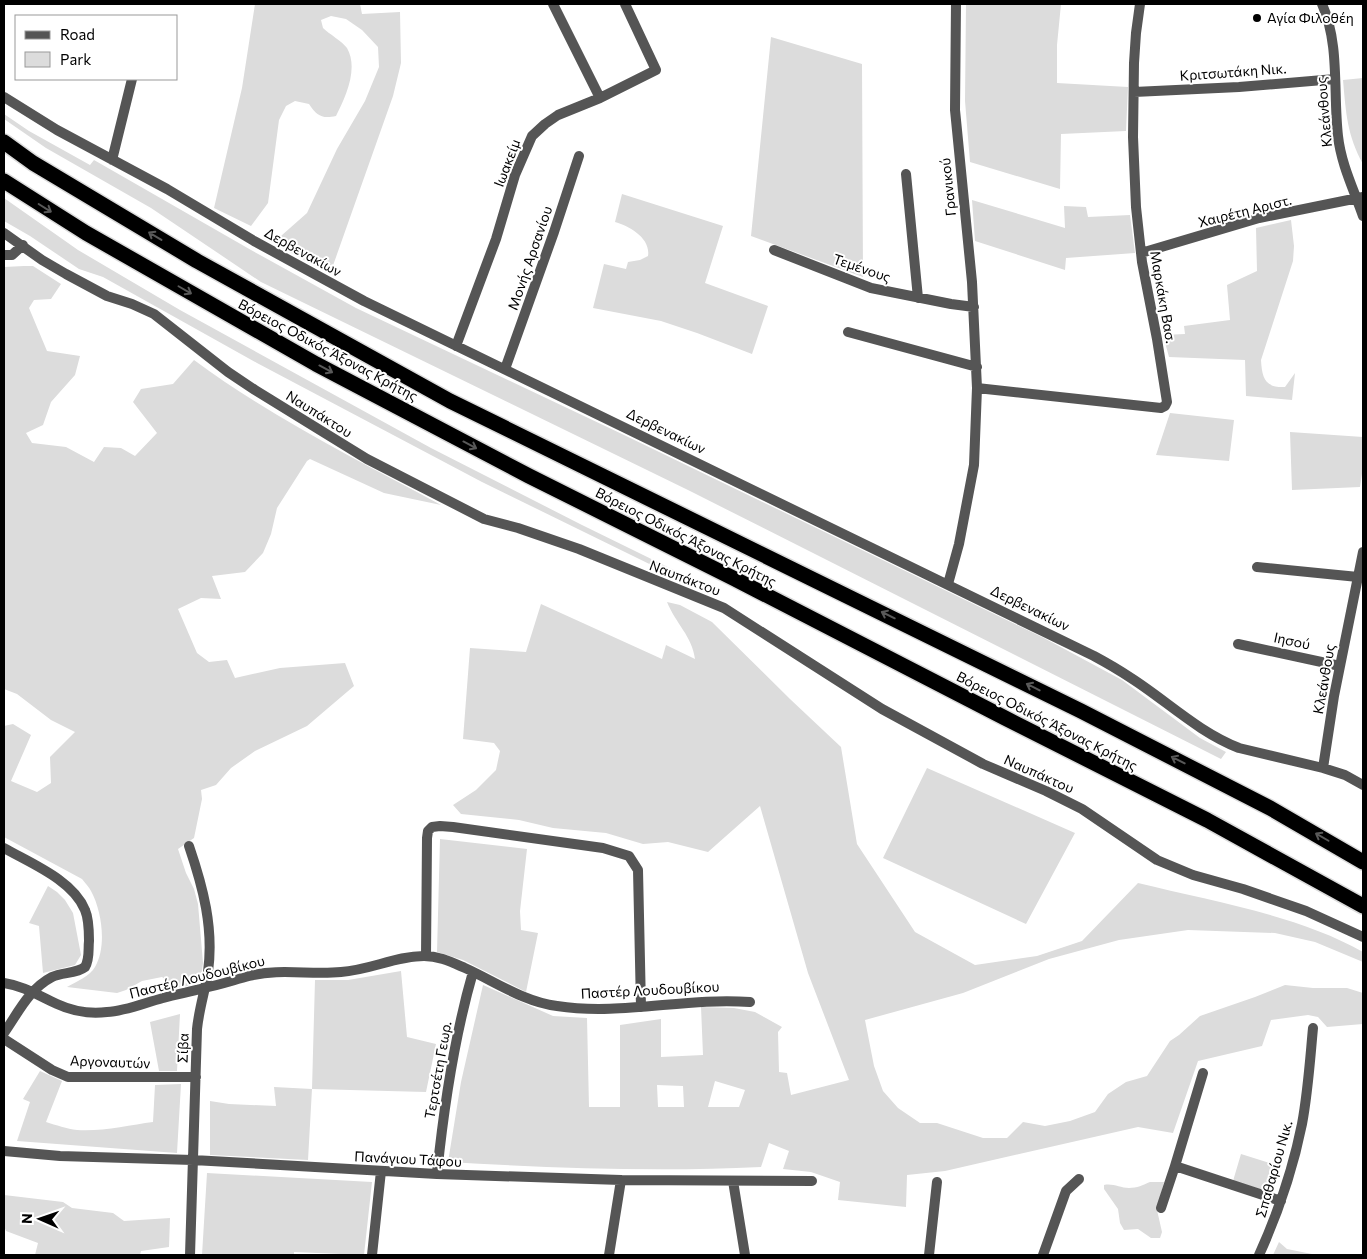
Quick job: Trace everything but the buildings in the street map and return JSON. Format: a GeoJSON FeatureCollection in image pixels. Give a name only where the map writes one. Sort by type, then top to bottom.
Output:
{"type":"FeatureCollection","features":[{"type":"Feature","properties":{"kind":"highway","name":"Βόρειος Οδικός Άξονας Κρήτης"},"geometry":{"type":"LineString","coordinates":[[4,142],[33,163],[197,261],[450,401],[1082,711],[1263,804],[1363,862]]}},
{"type":"Feature","properties":{"kind":"highway","name":"Βόρειος Οδικός Άξονας Κρήτης"},"geometry":{"type":"LineString","coordinates":[[4,181],[86,233],[316,364],[529,476],[1207,820],[1363,906]]}},
{"type":"Feature","properties":{"kind":"street"},"geometry":{"type":"LineString","coordinates":[[553,4],[600,98]]}},
{"type":"Feature","properties":{"kind":"street","name":"Ιωακείμ"},"geometry":{"type":"LineString","coordinates":[[456,346],[496,239],[515,175],[532,136],[539,128],[558,115],[600,98],[656,70],[625,4]]}},
{"type":"Feature","properties":{"kind":"street","name":"Γρανικού"},"geometry":{"type":"LineString","coordinates":[[948,584],[959,544],[974,465],[978,388],[974,307],[955,110],[956,4]]}},
{"type":"Feature","properties":{"kind":"street","name":"Μαρκάκη Βασ."},"geometry":{"type":"LineString","coordinates":[[978,388],[1161,408],[1167,402],[1141,254],[1134,172],[1134,47],[1140,4]]}},
{"type":"Feature","properties":{"kind":"street","name":"Κλεάνθους"},"geometry":{"type":"LineString","coordinates":[[1322,4],[1332,40],[1339,144],[1343,161],[1360,198],[1363,216]]}},
{"type":"Feature","properties":{"kind":"street","name":"Κριτσωτάκη Νικ."},"geometry":{"type":"LineString","coordinates":[[1134,92],[1220,88],[1334,79]]}},
{"type":"Feature","properties":{"kind":"street"},"geometry":{"type":"LineString","coordinates":[[112,160],[132,80]]}},
{"type":"Feature","properties":{"kind":"street","name":"Δερβενακίων"},"geometry":{"type":"LineString","coordinates":[[4,97],[57,130],[167,189],[254,242],[312,273],[456,346],[1094,656],[1131,677],[1201,728],[1229,744],[1245,750],[1323,768]]}},
{"type":"Feature","properties":{"kind":"street","name":"Μονής Αρσανίου"},"geometry":{"type":"LineString","coordinates":[[505,369],[579,156]]}},
{"type":"Feature","properties":{"kind":"street"},"geometry":{"type":"LineString","coordinates":[[906,174],[918,298]]}},
{"type":"Feature","properties":{"kind":"street","name":"Χαιρέτη Αριστ."},"geometry":{"type":"LineString","coordinates":[[1141,254],[1259,218],[1360,198]]}},
{"type":"Feature","properties":{"kind":"street","name":"Ναυπάκτου"},"geometry":{"type":"LineString","coordinates":[[4,233],[42,260],[82,283],[107,296],[154,314],[228,372],[350,449],[484,519],[518,528],[579,549],[724,608],[882,709],[983,764],[1067,801],[1158,860],[1193,875],[1243,889],[1306,911],[1363,937]]}},
{"type":"Feature","properties":{"kind":"street"},"geometry":{"type":"LineString","coordinates":[[4,255],[12,255],[22,245]]}},
{"type":"Feature","properties":{"kind":"street","name":"Τεμένους"},"geometry":{"type":"LineString","coordinates":[[774,250],[871,288],[974,307]]}},
{"type":"Feature","properties":{"kind":"street"},"geometry":{"type":"LineString","coordinates":[[848,332],[977,367]]}},
{"type":"Feature","properties":{"kind":"street","name":"Κλεάνθους"},"geometry":{"type":"LineString","coordinates":[[1323,768],[1340,666],[1363,552]]}},
{"type":"Feature","properties":{"kind":"street"},"geometry":{"type":"LineString","coordinates":[[1257,567],[1358,577]]}},
{"type":"Feature","properties":{"kind":"street","name":"Ιησού"},"geometry":{"type":"LineString","coordinates":[[1238,644],[1340,666]]}},
{"type":"Feature","properties":{"kind":"street"},"geometry":{"type":"LineString","coordinates":[[1323,768],[1345,775],[1363,785]]}},
{"type":"Feature","properties":{"kind":"street"},"geometry":{"type":"LineString","coordinates":[[426,956],[427,838],[428,831],[432,828],[440,826],[462,828],[604,848],[629,856],[638,870],[641,1007]]}},
{"type":"Feature","properties":{"kind":"street","name":"Σίβα"},"geometry":{"type":"LineString","coordinates":[[189,846],[203,888],[209,923],[209,957],[197,1029],[190,1255]]}},
{"type":"Feature","properties":{"kind":"street"},"geometry":{"type":"LineString","coordinates":[[4,848],[63,882],[79,898],[88,918],[87,965],[79,971],[59,974],[33,991],[4,1033]]}},
{"type":"Feature","properties":{"kind":"street","name":"Παστέρ Λουδουβίκου"},"geometry":{"type":"LineString","coordinates":[[4,983],[33,991],[60,1005],[97,1013],[125,1010],[165,997],[262,973],[286,971],[340,972],[358,970],[399,958],[426,956],[441,958],[522,996],[546,1004],[574,1008],[641,1007],[702,1001],[750,1002]]}},
{"type":"Feature","properties":{"kind":"street","name":"Τερτσέτη Γεωρ."},"geometry":{"type":"LineString","coordinates":[[437,1174],[454,1045],[473,972]]}},
{"type":"Feature","properties":{"kind":"street","name":"Σπαθαρίου Νικ."},"geometry":{"type":"LineString","coordinates":[[1259,1255],[1294,1161],[1302,1123],[1313,1028]]}},
{"type":"Feature","properties":{"kind":"street","name":"Αργοναυτών"},"geometry":{"type":"LineString","coordinates":[[4,1039],[52,1070],[68,1077],[196,1077]]}},
{"type":"Feature","properties":{"kind":"street"},"geometry":{"type":"LineString","coordinates":[[1161,1208],[1202,1073]]}},
{"type":"Feature","properties":{"kind":"street","name":"Πανάγιου Τάφου"},"geometry":{"type":"LineString","coordinates":[[4,1151],[60,1156],[193,1160],[437,1174],[621,1180],[812,1180]]}},
{"type":"Feature","properties":{"kind":"street"},"geometry":{"type":"LineString","coordinates":[[1175,1166],[1281,1200]]}},
{"type":"Feature","properties":{"kind":"street"},"geometry":{"type":"LineString","coordinates":[[372,1255],[381,1171]]}},
{"type":"Feature","properties":{"kind":"street"},"geometry":{"type":"LineString","coordinates":[[1043,1255],[1066,1191],[1079,1178]]}},
{"type":"Feature","properties":{"kind":"street"},"geometry":{"type":"LineString","coordinates":[[609,1255],[621,1180]]}},
{"type":"Feature","properties":{"kind":"street"},"geometry":{"type":"LineString","coordinates":[[733,1181],[745,1255]]}},
{"type":"Feature","properties":{"kind":"street"},"geometry":{"type":"LineString","coordinates":[[929,1255],[938,1182]]}},
{"type":"Feature","properties":{"kind":"green space"},"geometry":{"type":"Polygon","coordinates":[[[255,4],[360,4],[362,14],[400,12],[401,63],[393,96],[330,274],[273,243],[307,213],[337,149],[365,101],[379,67],[378,47],[362,30],[346,19],[331,16],[321,20],[323,28],[345,45],[350,56],[352,65],[347,92],[336,116],[320,116],[309,104],[295,101],[286,106],[279,120],[268,203],[251,226],[214,208],[242,88],[255,4]]]}},
{"type":"Feature","properties":{"kind":"green space"},"geometry":{"type":"Polygon","coordinates":[[[966,4],[1061,4],[1057,45],[1057,83],[1128,87],[1126,131],[1061,134],[1060,189],[970,162],[965,101],[966,4]]]}},
{"type":"Feature","properties":{"kind":"green space"},"geometry":{"type":"Polygon","coordinates":[[[771,37],[862,64],[863,277],[751,236],[771,37]]]}},
{"type":"Feature","properties":{"kind":"green space"},"geometry":{"type":"Polygon","coordinates":[[[1363,78],[1363,164],[1350,133],[1343,80],[1363,78]]]}},
{"type":"Feature","properties":{"kind":"green space"},"geometry":{"type":"Polygon","coordinates":[[[4,114],[29,131],[90,165],[94,160],[356,308],[1044,638],[1122,680],[1200,738],[1226,752],[1221,759],[690,491],[261,282],[151,208],[46,148],[4,119],[4,114]]]}},
{"type":"Feature","properties":{"kind":"green space"},"geometry":{"type":"Polygon","coordinates":[[[622,194],[723,226],[705,283],[768,306],[752,354],[661,321],[593,308],[604,264],[626,269],[628,262],[640,260],[648,256],[648,250],[643,238],[626,226],[615,222],[622,194]]]}},
{"type":"Feature","properties":{"kind":"green space"},"geometry":{"type":"Polygon","coordinates":[[[4,198],[78,250],[180,310],[431,448],[686,576],[680,579],[482,482],[257,363],[103,277],[79,269],[4,221],[4,198]]]}},
{"type":"Feature","properties":{"kind":"green space"},"geometry":{"type":"Polygon","coordinates":[[[972,200],[1065,228],[1064,206],[1086,207],[1088,217],[1130,215],[1135,253],[1066,258],[1065,270],[975,241],[972,200]]]}},
{"type":"Feature","properties":{"kind":"green space"},"geometry":{"type":"Polygon","coordinates":[[[1291,220],[1294,246],[1293,261],[1261,360],[1264,377],[1273,386],[1285,387],[1295,373],[1292,400],[1246,396],[1245,360],[1169,357],[1163,335],[1185,334],[1184,326],[1230,320],[1227,285],[1257,271],[1256,228],[1291,220]]]}},
{"type":"Feature","properties":{"kind":"green space"},"geometry":{"type":"Polygon","coordinates":[[[33,266],[61,284],[51,299],[34,300],[29,308],[47,351],[80,356],[75,375],[51,402],[43,425],[26,433],[32,443],[66,447],[94,462],[104,447],[121,448],[135,456],[157,433],[133,402],[141,389],[173,384],[194,360],[223,381],[284,419],[441,505],[384,493],[310,459],[277,508],[271,534],[263,553],[245,572],[212,576],[221,599],[201,598],[178,609],[197,653],[209,662],[227,660],[235,678],[280,668],[345,663],[354,686],[307,726],[255,751],[231,768],[216,785],[201,790],[202,799],[194,838],[178,849],[198,904],[203,963],[201,979],[184,987],[172,986],[162,977],[142,981],[117,993],[67,987],[90,973],[99,959],[102,929],[95,899],[82,879],[4,837],[4,726],[13,724],[31,735],[11,781],[37,792],[51,783],[50,757],[75,732],[51,720],[17,694],[4,689],[4,267],[33,266]]]}},
{"type":"Feature","properties":{"kind":"green space"},"geometry":{"type":"Polygon","coordinates":[[[1170,413],[1234,420],[1229,461],[1156,455],[1170,413]]]}},
{"type":"Feature","properties":{"kind":"green space"},"geometry":{"type":"Polygon","coordinates":[[[1290,432],[1363,437],[1363,467],[1360,487],[1292,490],[1290,432]]]}},
{"type":"Feature","properties":{"kind":"green space"},"geometry":{"type":"Polygon","coordinates":[[[667,602],[680,605],[712,622],[841,747],[857,844],[915,932],[975,965],[1037,956],[1082,941],[1138,883],[1254,910],[1311,928],[1363,952],[1363,962],[1315,942],[1275,933],[1188,930],[1119,940],[1049,959],[963,993],[865,1020],[874,1066],[883,1091],[898,1108],[920,1123],[937,1123],[983,1138],[1007,1138],[1023,1122],[1045,1126],[1070,1121],[1095,1112],[1108,1094],[1126,1082],[1147,1076],[1170,1041],[1200,1016],[1285,985],[1313,988],[1347,988],[1363,993],[1363,1024],[1327,1027],[1318,1017],[1308,1015],[1271,1020],[1262,1046],[1198,1061],[1173,1133],[1138,1127],[945,1171],[907,1175],[906,1207],[838,1200],[840,1182],[811,1172],[783,1169],[789,1151],[769,1143],[761,1167],[605,1169],[448,1162],[461,1082],[483,985],[553,1016],[587,1018],[589,1107],[620,1107],[620,1025],[661,1019],[661,1057],[703,1055],[701,1007],[734,1008],[755,1012],[782,1027],[778,1032],[779,1072],[787,1073],[791,1095],[849,1080],[808,973],[760,806],[708,852],[668,842],[643,844],[606,833],[553,828],[519,820],[461,814],[453,805],[476,790],[496,770],[500,751],[494,743],[463,739],[470,648],[526,652],[541,604],[662,659],[666,645],[695,659],[691,643],[667,602]],[[715,1081],[708,1107],[739,1107],[745,1090],[715,1081]],[[657,1085],[658,1107],[684,1107],[683,1086],[657,1085]]]}},
{"type":"Feature","properties":{"kind":"green space"},"geometry":{"type":"Polygon","coordinates":[[[927,768],[1075,833],[1026,924],[883,858],[927,768]]]}},
{"type":"Feature","properties":{"kind":"green space"},"geometry":{"type":"Polygon","coordinates":[[[440,839],[527,849],[520,911],[521,930],[538,933],[526,992],[463,960],[437,952],[440,839]]]}},
{"type":"Feature","properties":{"kind":"green space"},"geometry":{"type":"Polygon","coordinates":[[[48,886],[65,900],[73,913],[81,955],[75,965],[43,973],[39,926],[29,923],[48,886]]]}},
{"type":"Feature","properties":{"kind":"green space"},"geometry":{"type":"Polygon","coordinates":[[[401,971],[407,1037],[436,1044],[426,1092],[312,1089],[315,980],[348,980],[401,971]]]}},
{"type":"Feature","properties":{"kind":"green space"},"geometry":{"type":"Polygon","coordinates":[[[180,1014],[177,1071],[159,1071],[150,1022],[180,1014]]]}},
{"type":"Feature","properties":{"kind":"green space"},"geometry":{"type":"Polygon","coordinates":[[[40,1071],[62,1081],[46,1122],[77,1130],[105,1129],[153,1122],[155,1085],[181,1084],[177,1153],[17,1141],[30,1102],[23,1099],[40,1071]]]}},
{"type":"Feature","properties":{"kind":"green space"},"geometry":{"type":"Polygon","coordinates":[[[274,1087],[312,1089],[308,1160],[210,1155],[210,1101],[229,1104],[276,1106],[274,1087]]]}},
{"type":"Feature","properties":{"kind":"green space"},"geometry":{"type":"Polygon","coordinates":[[[1241,1154],[1279,1166],[1271,1193],[1233,1181],[1241,1154]]]}},
{"type":"Feature","properties":{"kind":"green space"},"geometry":{"type":"Polygon","coordinates":[[[207,1173],[372,1182],[364,1255],[294,1252],[294,1255],[202,1255],[207,1173]]]}},
{"type":"Feature","properties":{"kind":"green space"},"geometry":{"type":"Polygon","coordinates":[[[1150,1182],[1164,1182],[1157,1210],[1162,1232],[1160,1238],[1151,1238],[1138,1229],[1124,1230],[1120,1223],[1118,1209],[1104,1189],[1104,1185],[1132,1188],[1150,1182]]]}},
{"type":"Feature","properties":{"kind":"green space"},"geometry":{"type":"Polygon","coordinates":[[[4,1195],[63,1202],[72,1208],[113,1213],[124,1221],[170,1218],[169,1247],[141,1251],[140,1255],[35,1255],[38,1243],[6,1231],[4,1226],[4,1195]]]}},
{"type":"Feature","properties":{"kind":"green space"},"geometry":{"type":"Polygon","coordinates":[[[1279,1242],[1287,1249],[1317,1255],[1273,1255],[1279,1242]]]}},
{"type":"Feature","properties":{"kind":"place","name":"Αγία Φιλοθέη"},"geometry":{"type":"Point","coordinates":[1257,18]}}]}
